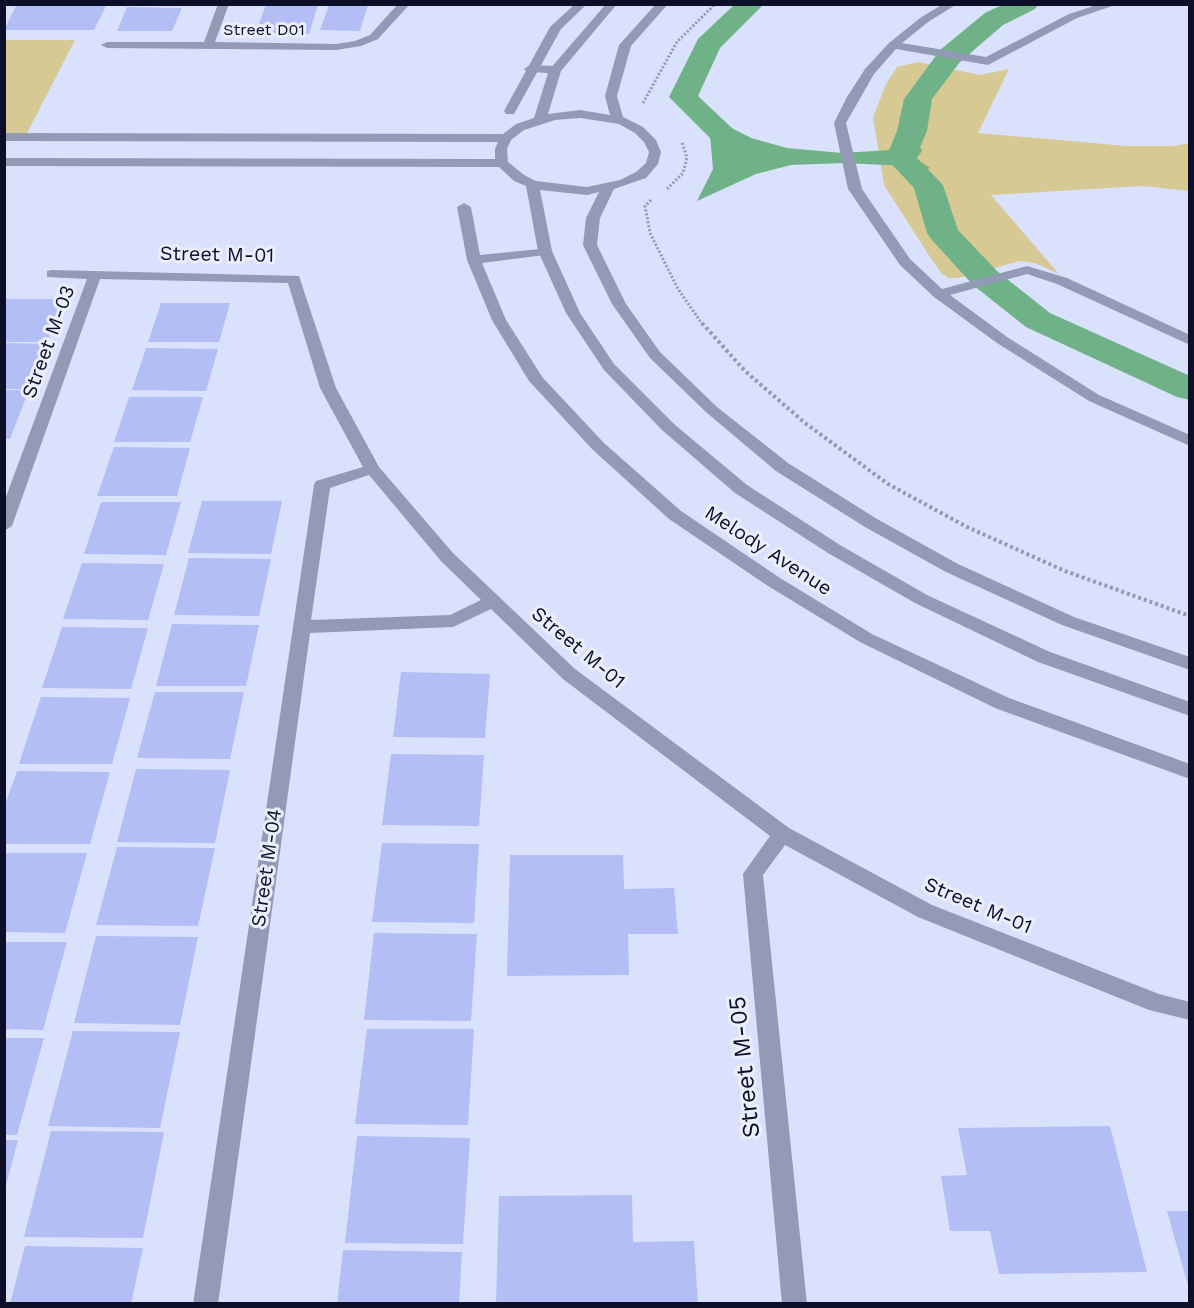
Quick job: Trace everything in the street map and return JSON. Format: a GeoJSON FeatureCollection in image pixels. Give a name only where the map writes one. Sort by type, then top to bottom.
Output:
{"type":"FeatureCollection","features":[{"type":"Feature","properties":{"kind":"street"},"geometry":{"type":"LineString","coordinates":[[208,46],[224,4]]}},
{"type":"Feature","properties":{"kind":"street","name":"Street D01"},"geometry":{"type":"LineString","coordinates":[[107,45],[357,44],[374,37],[405,4]]}},
{"type":"Feature","properties":{"kind":"street"},"geometry":{"type":"LineString","coordinates":[[510,111],[530,69],[556,27],[582,4]]}},
{"type":"Feature","properties":{"kind":"street"},"geometry":{"type":"LineString","coordinates":[[540,119],[555,70],[612,4]]}},
{"type":"Feature","properties":{"kind":"street"},"geometry":{"type":"LineString","coordinates":[[617,120],[611,96],[625,45],[663,4]]}},
{"type":"Feature","properties":{"kind":"street"},"geometry":{"type":"LineString","coordinates":[[952,4],[924,20],[894,45],[869,72],[840,123],[855,189],[905,262],[939,294],[1002,340],[1094,398],[1190,441]]}},
{"type":"Feature","properties":{"kind":"street"},"geometry":{"type":"LineString","coordinates":[[894,45],[969,60],[988,61],[1072,16],[1113,4]]}},
{"type":"Feature","properties":{"kind":"street"},"geometry":{"type":"LineString","coordinates":[[530,69],[555,70]]}},
{"type":"Feature","properties":{"kind":"street"},"geometry":{"type":"LineString","coordinates":[[4,162],[502,163],[519,178],[532,184],[572,191],[608,188],[641,175],[652,164],[655,152],[650,140],[639,130],[617,120],[580,114],[540,119],[520,127],[506,138],[501,149],[502,163]]}},
{"type":"Feature","properties":{"kind":"street"},"geometry":{"type":"LineString","coordinates":[[4,137],[506,138]]}},
{"type":"Feature","properties":{"kind":"street"},"geometry":{"type":"LineString","coordinates":[[532,184],[545,251],[573,312],[609,367],[668,427],[741,489],[834,549],[921,599],[1044,657],[1190,709]]}},
{"type":"Feature","properties":{"kind":"street"},"geometry":{"type":"LineString","coordinates":[[608,188],[593,218],[590,245],[619,304],[655,355],[712,410],[782,467],[871,523],[952,568],[1068,621],[1190,664]]}},
{"type":"Feature","properties":{"kind":"street","name":"Melody Avenue"},"geometry":{"type":"LineString","coordinates":[[464,207],[474,260],[499,320],[537,381],[598,446],[675,515],[774,582],[866,638],[1002,704],[1190,772]]}},
{"type":"Feature","properties":{"kind":"street"},"geometry":{"type":"LineString","coordinates":[[474,260],[545,251]]}},
{"type":"Feature","properties":{"kind":"street"},"geometry":{"type":"LineString","coordinates":[[939,294],[1027,270],[1062,281],[1190,341]]}},
{"type":"Feature","properties":{"kind":"street","name":"Street M-01"},"geometry":{"type":"LineString","coordinates":[[52,274],[294,279],[328,388],[372,470],[447,558],[569,674],[782,834],[925,910],[1157,1003],[1190,1011]]}},
{"type":"Feature","properties":{"kind":"street","name":"Street M-03"},"geometry":{"type":"LineString","coordinates":[[4,526],[95,275]]}},
{"type":"Feature","properties":{"kind":"street","name":"Street M-04"},"geometry":{"type":"LineString","coordinates":[[205,1304],[322,484],[372,470]]}},
{"type":"Feature","properties":{"kind":"street"},"geometry":{"type":"LineString","coordinates":[[302,627],[453,621],[491,602]]}},
{"type":"Feature","properties":{"kind":"street","name":"Street M-05"},"geometry":{"type":"LineString","coordinates":[[782,834],[753,874],[795,1304]]}},
{"type":"Feature","properties":{"kind":"path"},"geometry":{"type":"LineString","coordinates":[[643,110],[642,105],[677,42],[716,4]]}},
{"type":"Feature","properties":{"kind":"path"},"geometry":{"type":"LineString","coordinates":[[664,192],[683,173],[687,158],[685,146],[680,139]]}},
{"type":"Feature","properties":{"kind":"path"},"geometry":{"type":"LineString","coordinates":[[657,196],[645,206],[650,232],[678,289],[704,326],[745,371],[805,423],[888,484],[967,527],[1065,571],[1190,616]]}},
{"type":"Feature","properties":{"kind":"shaded area"},"geometry":{"type":"Polygon","coordinates":[[[5,40],[75,40],[25,137],[5,137],[5,40]]]}},
{"type":"Feature","properties":{"kind":"shaded area"},"geometry":{"type":"Polygon","coordinates":[[[918,62],[980,75],[1009,69],[978,133],[1127,146],[1174,146],[1189,143],[1189,191],[1143,186],[991,195],[1059,274],[1035,263],[1020,261],[958,278],[949,278],[941,273],[884,185],[873,117],[886,84],[897,67],[918,62]]]}},
{"type":"Feature","properties":{"kind":"shaded area"},"geometry":{"type":"Polygon","coordinates":[[[695,110],[751,138],[787,148],[842,153],[921,148],[922,151],[916,159],[930,168],[925,171],[907,166],[843,163],[791,165],[756,174],[697,201],[713,169],[710,135],[695,110]]]}},
{"type":"Feature","properties":{"kind":"building"},"geometry":{"type":"Polygon","coordinates":[[[17,4],[107,4],[94,30],[4,30],[17,4]]]}},
{"type":"Feature","properties":{"kind":"building"},"geometry":{"type":"Polygon","coordinates":[[[266,4],[318,4],[309,34],[256,33],[266,4]]]}},
{"type":"Feature","properties":{"kind":"building"},"geometry":{"type":"Polygon","coordinates":[[[329,5],[368,5],[360,31],[320,30],[329,5]]]}},
{"type":"Feature","properties":{"kind":"building"},"geometry":{"type":"Polygon","coordinates":[[[127,7],[182,8],[172,31],[117,31],[127,7]]]}},
{"type":"Feature","properties":{"kind":"building"},"geometry":{"type":"Polygon","coordinates":[[[4,299],[64,299],[47,342],[4,342],[4,299]]]}},
{"type":"Feature","properties":{"kind":"building"},"geometry":{"type":"Polygon","coordinates":[[[161,303],[230,303],[219,342],[148,342],[161,303]]]}},
{"type":"Feature","properties":{"kind":"building"},"geometry":{"type":"Polygon","coordinates":[[[4,343],[47,344],[29,389],[4,389],[4,343]]]}},
{"type":"Feature","properties":{"kind":"building"},"geometry":{"type":"Polygon","coordinates":[[[146,348],[218,349],[206,391],[132,390],[146,348]]]}},
{"type":"Feature","properties":{"kind":"building"},"geometry":{"type":"Polygon","coordinates":[[[4,390],[29,390],[10,439],[4,439],[4,390]]]}},
{"type":"Feature","properties":{"kind":"building"},"geometry":{"type":"Polygon","coordinates":[[[129,397],[203,397],[190,442],[114,442],[129,397]]]}},
{"type":"Feature","properties":{"kind":"building"},"geometry":{"type":"Polygon","coordinates":[[[114,447],[190,448],[177,496],[97,496],[114,447]]]}},
{"type":"Feature","properties":{"kind":"building"},"geometry":{"type":"Polygon","coordinates":[[[202,501],[282,501],[271,554],[188,553],[202,501]]]}},
{"type":"Feature","properties":{"kind":"building"},"geometry":{"type":"Polygon","coordinates":[[[101,502],[181,502],[166,555],[84,554],[101,502]]]}},
{"type":"Feature","properties":{"kind":"building"},"geometry":{"type":"Polygon","coordinates":[[[189,558],[271,559],[259,616],[174,615],[189,558]]]}},
{"type":"Feature","properties":{"kind":"building"},"geometry":{"type":"Polygon","coordinates":[[[82,563],[164,564],[148,620],[63,619],[82,563]]]}},
{"type":"Feature","properties":{"kind":"building"},"geometry":{"type":"Polygon","coordinates":[[[172,624],[259,625],[246,686],[156,686],[172,624]]]}},
{"type":"Feature","properties":{"kind":"building"},"geometry":{"type":"Polygon","coordinates":[[[62,627],[148,628],[131,689],[42,688],[62,627]]]}},
{"type":"Feature","properties":{"kind":"building"},"geometry":{"type":"Polygon","coordinates":[[[401,672],[490,674],[485,738],[393,737],[401,672]]]}},
{"type":"Feature","properties":{"kind":"building"},"geometry":{"type":"Polygon","coordinates":[[[155,692],[244,692],[230,759],[137,758],[155,692]]]}},
{"type":"Feature","properties":{"kind":"building"},"geometry":{"type":"Polygon","coordinates":[[[41,697],[130,698],[112,764],[19,764],[41,697]]]}},
{"type":"Feature","properties":{"kind":"building"},"geometry":{"type":"Polygon","coordinates":[[[391,754],[484,755],[479,826],[382,825],[391,754]]]}},
{"type":"Feature","properties":{"kind":"building"},"geometry":{"type":"Polygon","coordinates":[[[136,769],[230,770],[215,843],[117,842],[136,769]]]}},
{"type":"Feature","properties":{"kind":"building"},"geometry":{"type":"Polygon","coordinates":[[[17,771],[110,772],[90,844],[4,844],[4,808],[17,771]]]}},
{"type":"Feature","properties":{"kind":"building"},"geometry":{"type":"Polygon","coordinates":[[[382,843],[479,844],[474,923],[372,922],[382,843]]]}},
{"type":"Feature","properties":{"kind":"building"},"geometry":{"type":"Polygon","coordinates":[[[117,847],[215,848],[198,926],[96,925],[117,847]]]}},
{"type":"Feature","properties":{"kind":"building"},"geometry":{"type":"Polygon","coordinates":[[[4,853],[87,853],[65,933],[4,932],[4,853]]]}},
{"type":"Feature","properties":{"kind":"building"},"geometry":{"type":"Polygon","coordinates":[[[510,855],[623,855],[624,889],[674,888],[678,934],[628,934],[629,975],[507,976],[510,855]]]}},
{"type":"Feature","properties":{"kind":"building"},"geometry":{"type":"Polygon","coordinates":[[[374,933],[477,934],[471,1021],[364,1020],[374,933]]]}},
{"type":"Feature","properties":{"kind":"building"},"geometry":{"type":"Polygon","coordinates":[[[96,936],[198,937],[180,1025],[74,1023],[96,936]]]}},
{"type":"Feature","properties":{"kind":"building"},"geometry":{"type":"Polygon","coordinates":[[[4,942],[67,942],[43,1030],[4,1029],[4,942]]]}},
{"type":"Feature","properties":{"kind":"building"},"geometry":{"type":"Polygon","coordinates":[[[367,1029],[474,1029],[468,1125],[355,1124],[367,1029]]]}},
{"type":"Feature","properties":{"kind":"building"},"geometry":{"type":"Polygon","coordinates":[[[73,1031],[180,1032],[160,1128],[48,1126],[73,1031]]]}},
{"type":"Feature","properties":{"kind":"building"},"geometry":{"type":"Polygon","coordinates":[[[4,1038],[44,1038],[17,1135],[4,1135],[4,1038]]]}},
{"type":"Feature","properties":{"kind":"building"},"geometry":{"type":"Polygon","coordinates":[[[1110,1126],[1147,1272],[999,1274],[990,1231],[950,1231],[941,1176],[967,1175],[958,1128],[1110,1126]]]}},
{"type":"Feature","properties":{"kind":"building"},"geometry":{"type":"Polygon","coordinates":[[[51,1131],[164,1132],[143,1238],[24,1237],[51,1131]]]}},
{"type":"Feature","properties":{"kind":"building"},"geometry":{"type":"Polygon","coordinates":[[[357,1136],[470,1138],[463,1244],[345,1243],[357,1136]]]}},
{"type":"Feature","properties":{"kind":"building"},"geometry":{"type":"Polygon","coordinates":[[[4,1140],[18,1140],[5,1189],[4,1189],[4,1140]]]}},
{"type":"Feature","properties":{"kind":"building"},"geometry":{"type":"Polygon","coordinates":[[[632,1195],[633,1242],[694,1241],[698,1304],[496,1304],[499,1196],[632,1195]]]}},
{"type":"Feature","properties":{"kind":"building"},"geometry":{"type":"Polygon","coordinates":[[[1167,1211],[1190,1211],[1190,1289],[1189,1289],[1167,1211]]]}},
{"type":"Feature","properties":{"kind":"building"},"geometry":{"type":"Polygon","coordinates":[[[25,1246],[143,1248],[131,1304],[10,1304],[25,1246]]]}},
{"type":"Feature","properties":{"kind":"building"},"geometry":{"type":"Polygon","coordinates":[[[343,1250],[462,1252],[459,1304],[337,1304],[343,1250]]]}},
{"type":"Feature","properties":{"kind":"waterway"},"geometry":{"type":"LineString","coordinates":[[741,144],[723,135],[683,97],[708,45],[751,4]]}},
{"type":"Feature","properties":{"kind":"waterway"},"geometry":{"type":"LineString","coordinates":[[1026,4],[994,19],[950,56],[918,99],[912,131],[901,158],[928,185],[943,233],[985,278],[1038,320],[1190,389]]}}]}
